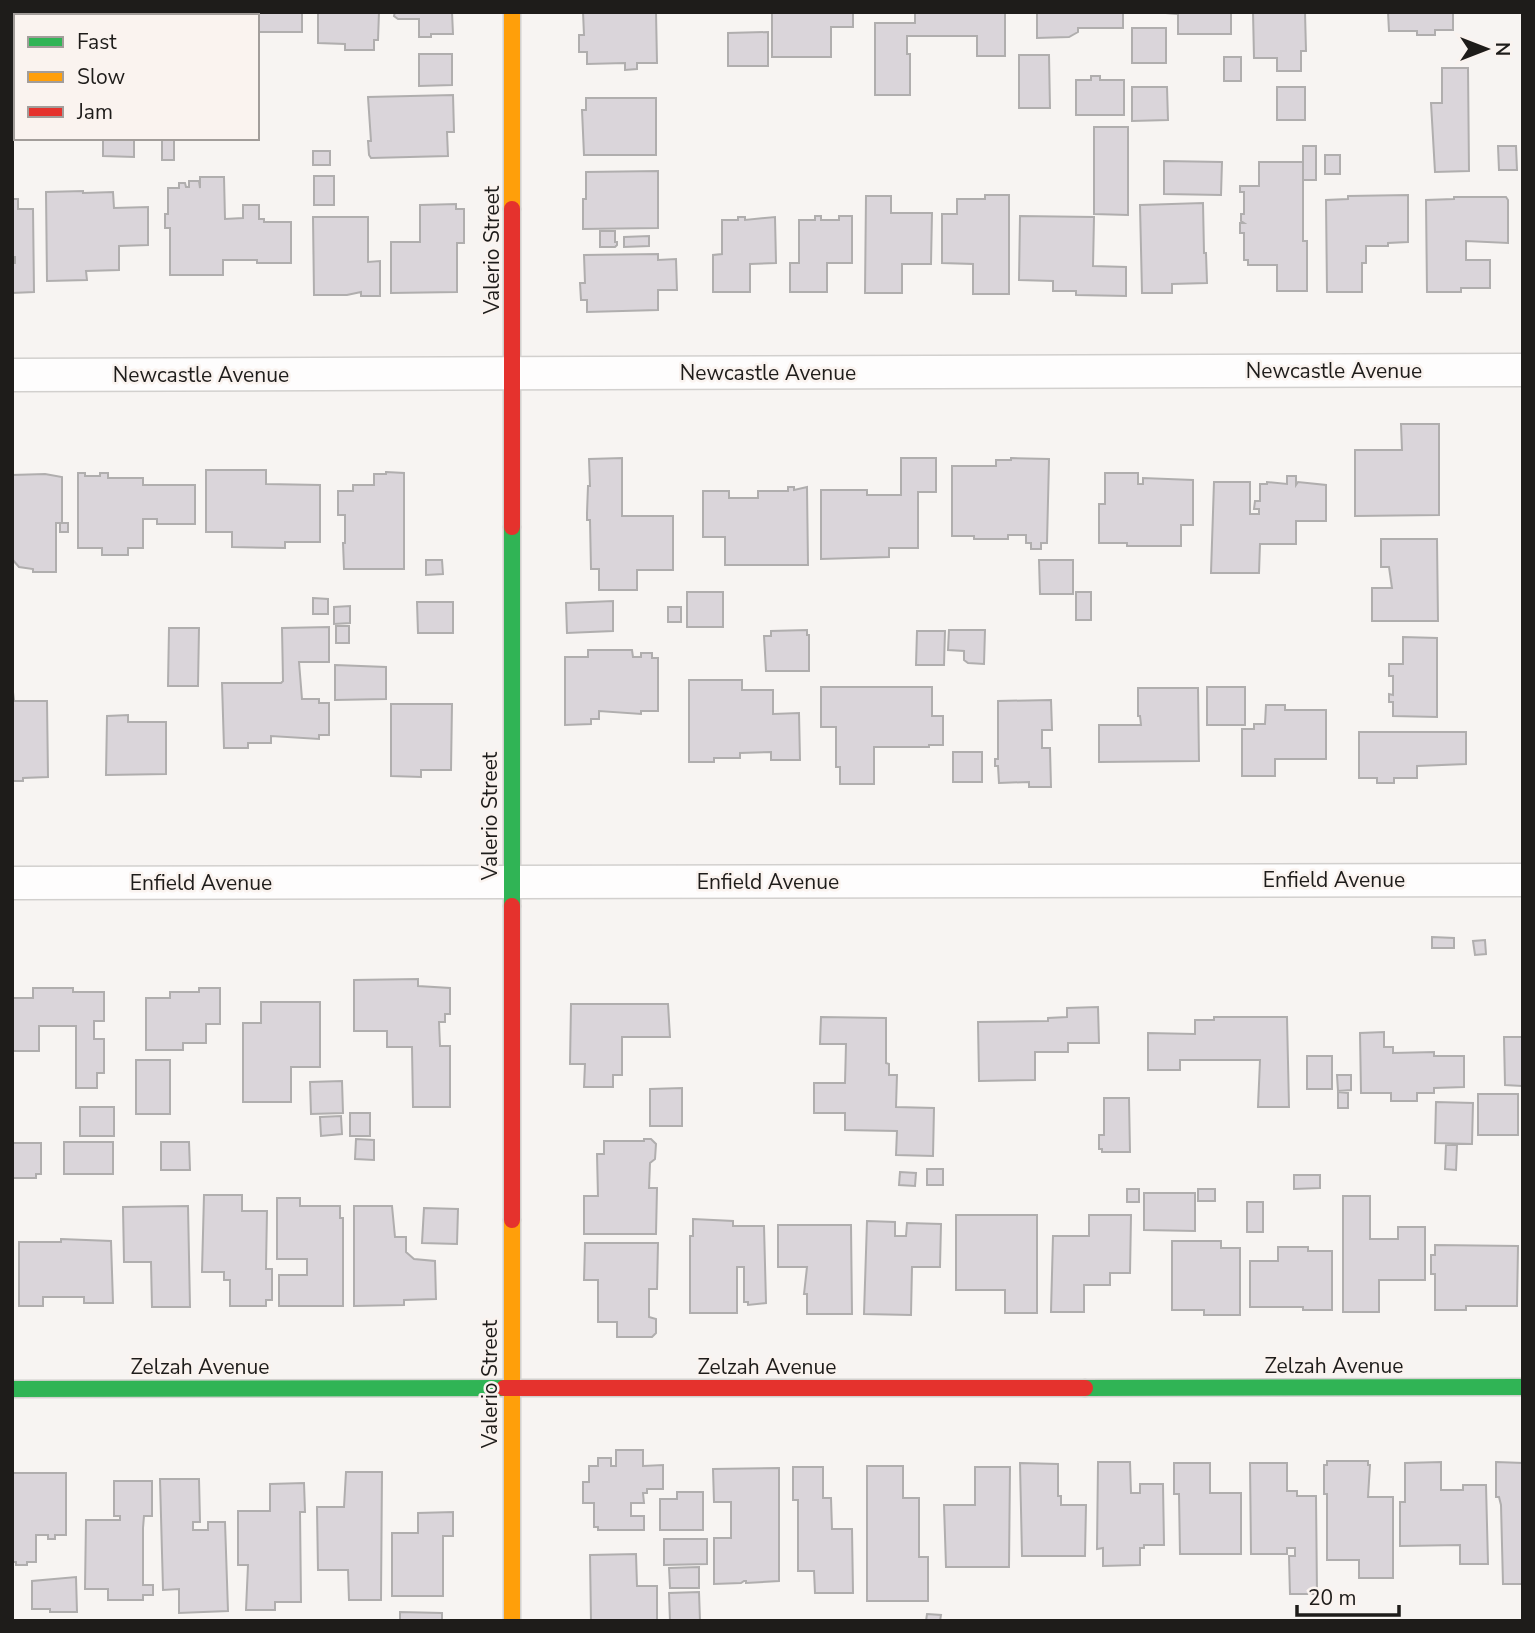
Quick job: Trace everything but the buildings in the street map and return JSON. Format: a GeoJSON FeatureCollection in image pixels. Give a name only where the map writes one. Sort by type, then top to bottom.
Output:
{"type":"FeatureCollection","features":[{"type":"Feature","properties":{"kind":"street","name":"Valerio Street"},"geometry":{"type":"LineString","coordinates":[[512,12],[512,1621]]}},
{"type":"Feature","properties":{"kind":"street","name":"Newcastle Avenue"},"geometry":{"type":"LineString","coordinates":[[12,375],[1523,370]]}},
{"type":"Feature","properties":{"kind":"street","name":"Enfield Avenue"},"geometry":{"type":"LineString","coordinates":[[12,883],[1523,880]]}},
{"type":"Feature","properties":{"kind":"street","name":"Zelzah Avenue"},"geometry":{"type":"LineString","coordinates":[[12,1389],[1523,1387]]}},
{"type":"Feature","properties":{"kind":"traffic: fast"},"geometry":{"type":"LineString","coordinates":[[512,527],[512,906]]}},
{"type":"Feature","properties":{"kind":"traffic: fast"},"geometry":{"type":"LineString","coordinates":[[1085,1388],[1523,1387]]}},
{"type":"Feature","properties":{"kind":"traffic: fast"},"geometry":{"type":"LineString","coordinates":[[12,1389],[504,1388]]}},
{"type":"Feature","properties":{"kind":"traffic: slow"},"geometry":{"type":"LineString","coordinates":[[512,12],[512,209]]}},
{"type":"Feature","properties":{"kind":"traffic: slow"},"geometry":{"type":"LineString","coordinates":[[512,1220],[512,1621]]}},
{"type":"Feature","properties":{"kind":"traffic: jam"},"geometry":{"type":"LineString","coordinates":[[512,209],[512,527]]}},
{"type":"Feature","properties":{"kind":"traffic: jam"},"geometry":{"type":"LineString","coordinates":[[512,906],[512,1220]]}},
{"type":"Feature","properties":{"kind":"traffic: jam"},"geometry":{"type":"LineString","coordinates":[[504,1388],[1085,1388]]}}]}
